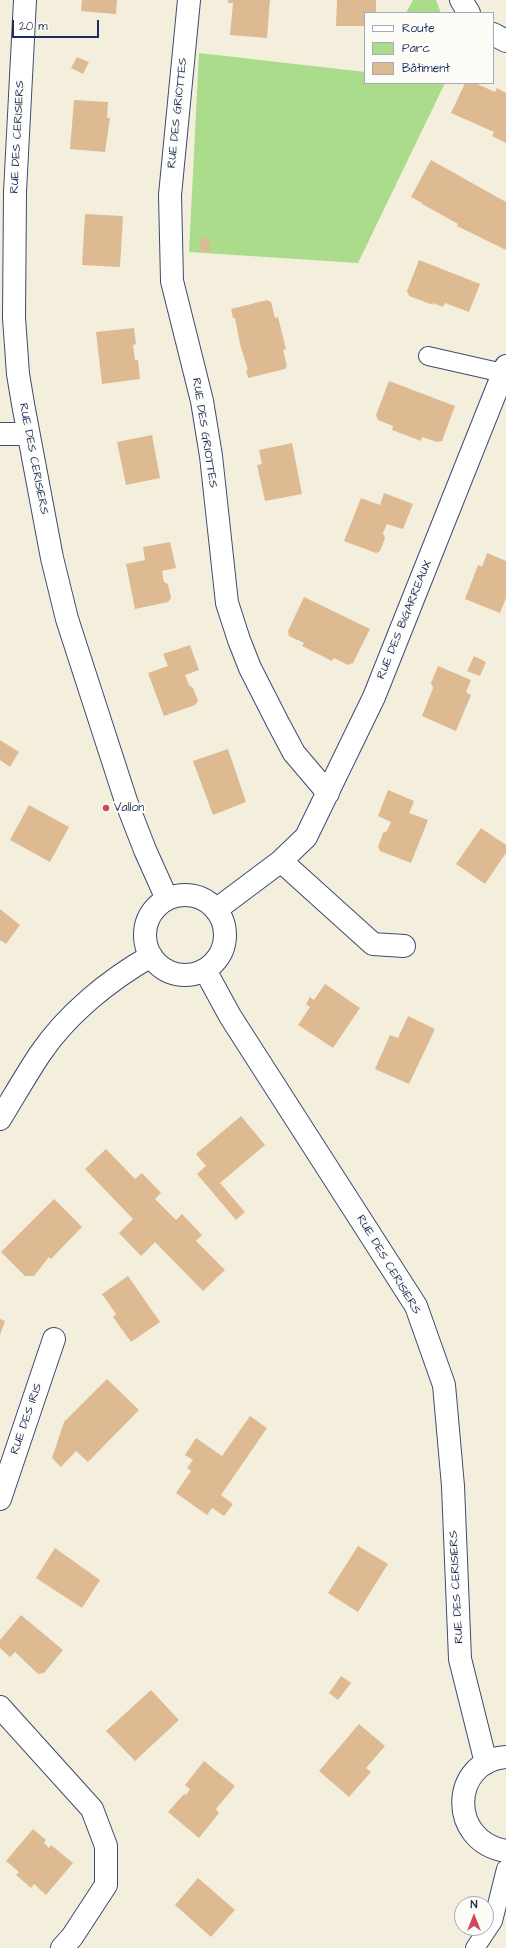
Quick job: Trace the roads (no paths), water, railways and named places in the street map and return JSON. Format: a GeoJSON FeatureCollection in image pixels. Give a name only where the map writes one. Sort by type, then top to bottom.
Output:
{"type":"FeatureCollection","features":[{"type":"Feature","properties":{"kind":"street","name":"RUE DES CERISIERS"},"geometry":{"type":"LineString","coordinates":[[25,0],[15,192],[14,318],[18,374],[52,558],[67,619],[126,801],[145,850],[167,899]]}},
{"type":"Feature","properties":{"kind":"street","name":"RUE DES GRIOTTES"},"geometry":{"type":"LineString","coordinates":[[189,0],[170,195],[172,281],[202,401],[211,456],[227,603],[250,668],[278,723],[294,752],[328,793]]}},
{"type":"Feature","properties":{"kind":"street"},"geometry":{"type":"LineString","coordinates":[[461,0],[468,12]]}},
{"type":"Feature","properties":{"kind":"street"},"geometry":{"type":"LineString","coordinates":[[494,35],[506,41]]}},
{"type":"Feature","properties":{"kind":"street","name":"RUE DES BIGARREAUX"},"geometry":{"type":"LineString","coordinates":[[217,910],[281,861],[306,837],[374,697],[505,370]]}},
{"type":"Feature","properties":{"kind":"street"},"geometry":{"type":"LineString","coordinates":[[0,434],[28,434]]}},
{"type":"Feature","properties":{"kind":"street"},"geometry":{"type":"LineString","coordinates":[[281,861],[373,944],[404,946]]}},
{"type":"Feature","properties":{"kind":"street"},"geometry":{"type":"LineString","coordinates":[[180,894],[194,895],[206,900],[217,910],[225,925],[225,942],[218,958],[205,970],[197,974],[179,975],[163,969],[151,956],[145,942],[147,921],[155,908],[167,899],[180,894]]}},
{"type":"Feature","properties":{"kind":"street"},"geometry":{"type":"LineString","coordinates":[[0,1119],[40,1054],[63,1026],[90,999],[131,968],[151,956]]}},
{"type":"Feature","properties":{"kind":"street","name":"RUE DES CERISIERS"},"geometry":{"type":"LineString","coordinates":[[205,970],[230,1016],[416,1306],[444,1385],[453,1486],[460,1659],[496,1760]]}},
{"type":"Feature","properties":{"kind":"street","name":"RUE DES IRIS"},"geometry":{"type":"LineString","coordinates":[[0,1499],[54,1338]]}},
{"type":"Feature","properties":{"kind":"street"},"geometry":{"type":"LineString","coordinates":[[0,1707],[92,1809],[106,1846],[106,1885],[72,1937],[62,1948]]}},
{"type":"Feature","properties":{"kind":"street"},"geometry":{"type":"LineString","coordinates":[[496,1760],[473,1775],[465,1790],[463,1808],[467,1825],[478,1839],[493,1849],[506,1851]]}},
{"type":"Feature","properties":{"kind":"lane"},"geometry":{"type":"LineString","coordinates":[[428,356],[505,370]]}},
{"type":"Feature","properties":{"kind":"lane"},"geometry":{"type":"LineString","coordinates":[[475,1948],[493,1921],[506,1869]]}},
{"type":"Feature","properties":{"kind":"place","name":"Vallon"},"geometry":{"type":"Point","coordinates":[106,808]}}]}
